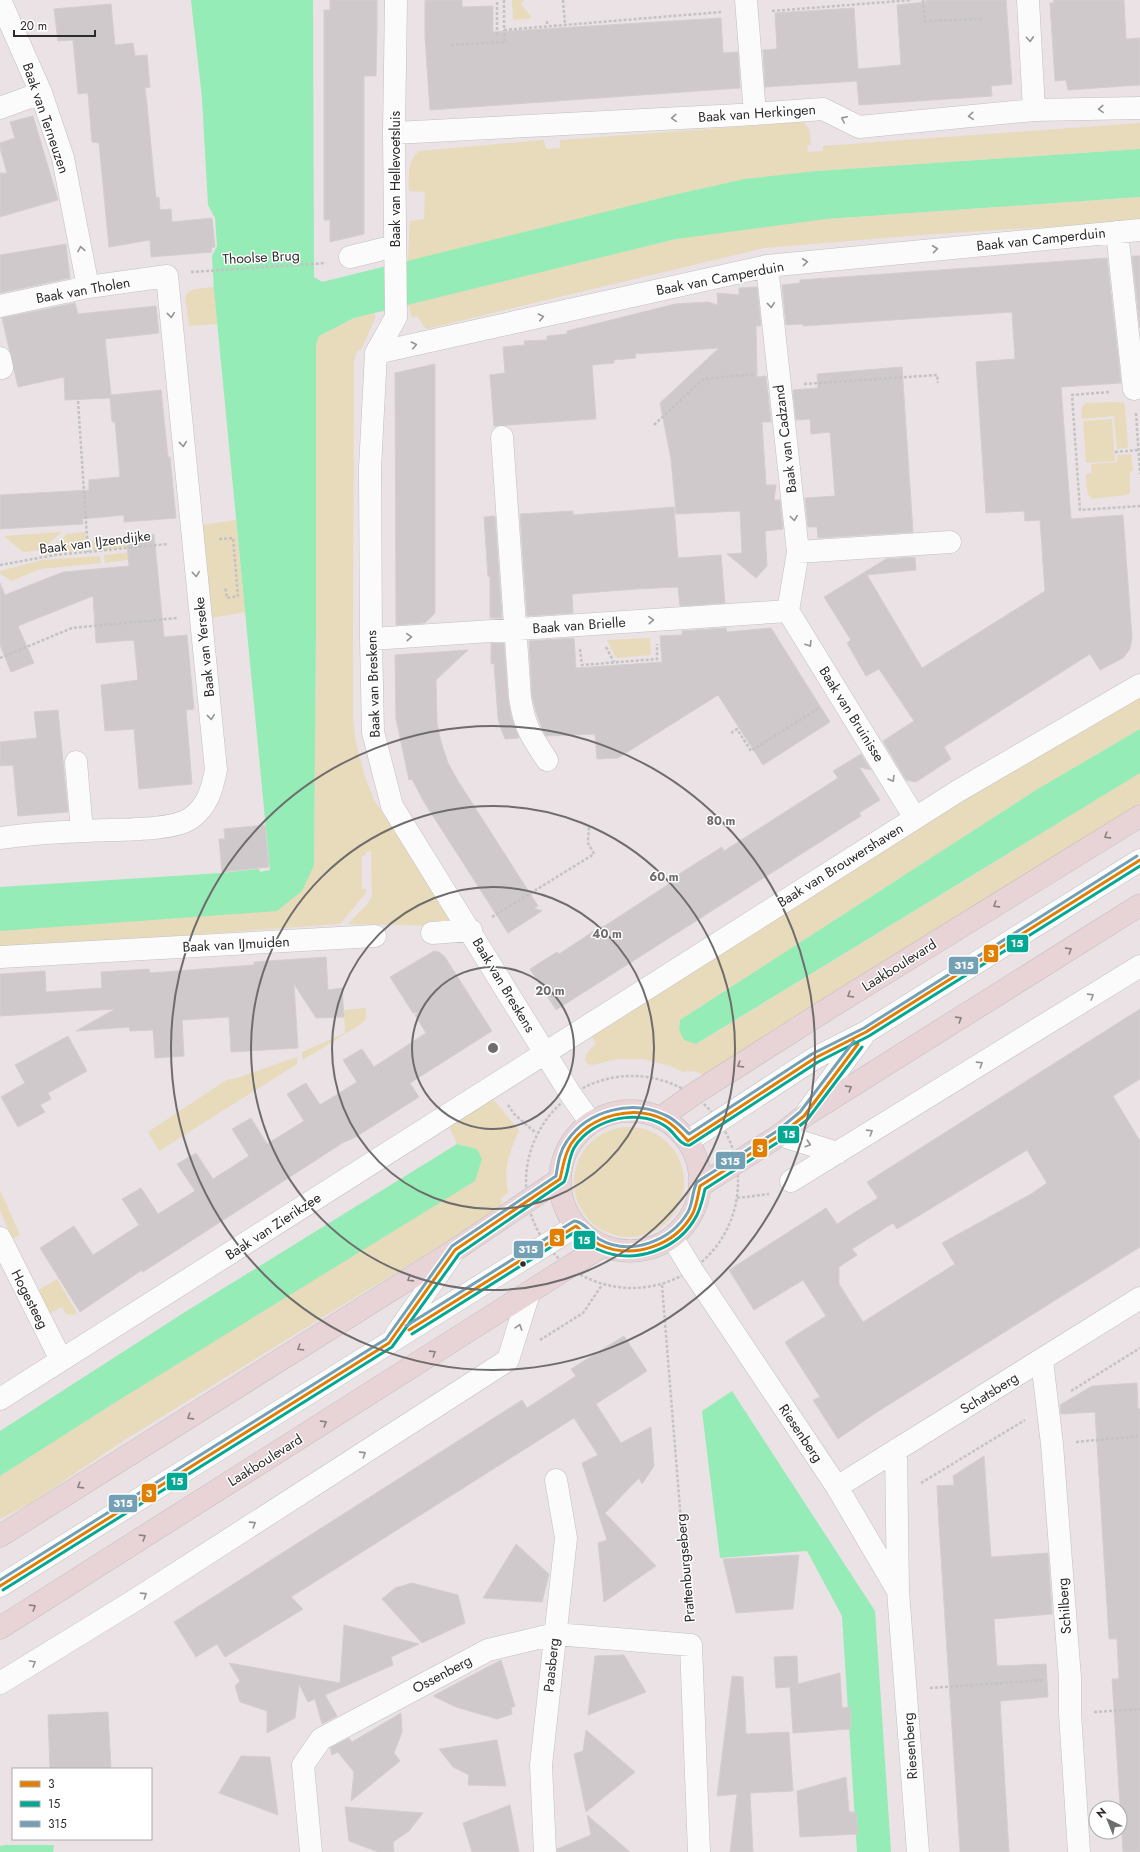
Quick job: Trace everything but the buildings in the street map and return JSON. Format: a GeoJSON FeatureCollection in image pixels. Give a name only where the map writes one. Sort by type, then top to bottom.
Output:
{"type":"FeatureCollection","features":[{"type":"Feature","properties":{"kind":"main road","name":"Laakboulevard"},"geometry":{"type":"LineString","coordinates":[[660,1118],[694,1094],[841,1001],[1140,816]]}},
{"type":"Feature","properties":{"kind":"main road"},"geometry":{"type":"LineString","coordinates":[[700,1186],[780,1135],[804,1116],[1140,905]]}},
{"type":"Feature","properties":{"kind":"main road"},"geometry":{"type":"LineString","coordinates":[[637,1111],[660,1118],[676,1128],[688,1141],[700,1170],[698,1201],[692,1215],[683,1227],[672,1237],[656,1247],[638,1251],[620,1251],[602,1246],[588,1237],[576,1226],[567,1211],[562,1195],[560,1179],[564,1157],[575,1138],[591,1123],[613,1114],[637,1111]]}},
{"type":"Feature","properties":{"kind":"main road"},"geometry":{"type":"LineString","coordinates":[[0,1536],[455,1250],[560,1179]]}},
{"type":"Feature","properties":{"kind":"main road","name":"Laakboulevard"},"geometry":{"type":"LineString","coordinates":[[0,1628],[602,1246]]}},
{"type":"Feature","properties":{"kind":"street","name":"Baak van Terneuzen"},"geometry":{"type":"LineString","coordinates":[[0,0],[41,93],[63,158],[76,218],[88,287]]}},
{"type":"Feature","properties":{"kind":"street","name":"Baak van Hellevoetsluis"},"geometry":{"type":"LineString","coordinates":[[376,353],[396,317],[394,133],[396,0]]}},
{"type":"Feature","properties":{"kind":"street"},"geometry":{"type":"LineString","coordinates":[[746,0],[756,114]]}},
{"type":"Feature","properties":{"kind":"street"},"geometry":{"type":"LineString","coordinates":[[1028,0],[1034,110]]}},
{"type":"Feature","properties":{"kind":"street"},"geometry":{"type":"LineString","coordinates":[[0,108],[41,93]]}},
{"type":"Feature","properties":{"kind":"street","name":"Baak van Herkingen"},"geometry":{"type":"LineString","coordinates":[[394,133],[756,114],[823,109],[859,127],[1034,110],[1140,108]]}},
{"type":"Feature","properties":{"kind":"street","name":"Baak van Camperduin"},"geometry":{"type":"LineString","coordinates":[[376,353],[767,266],[1140,230]]}},
{"type":"Feature","properties":{"kind":"street"},"geometry":{"type":"LineString","coordinates":[[1116,232],[1134,389]]}},
{"type":"Feature","properties":{"kind":"street"},"geometry":{"type":"LineString","coordinates":[[350,257],[395,246]]}},
{"type":"Feature","properties":{"kind":"street","name":"Baak van Cadzand"},"geometry":{"type":"LineString","coordinates":[[767,266],[798,552],[788,611]]}},
{"type":"Feature","properties":{"kind":"street","name":"Baak van Tholen"},"geometry":{"type":"LineString","coordinates":[[0,306],[88,287],[167,276]]}},
{"type":"Feature","properties":{"kind":"street","name":"Baak van Yerseke"},"geometry":{"type":"LineString","coordinates":[[0,838],[82,831],[173,826],[191,818],[205,805],[212,789],[216,770],[167,276]]}},
{"type":"Feature","properties":{"kind":"street","name":"Baak van Breskens"},"geometry":{"type":"LineString","coordinates":[[376,353],[370,468],[370,639],[373,732],[392,806],[471,930],[545,1052],[591,1123]]}},
{"type":"Feature","properties":{"kind":"street"},"geometry":{"type":"LineString","coordinates":[[502,437],[522,718],[547,760]]}},
{"type":"Feature","properties":{"kind":"street"},"geometry":{"type":"LineString","coordinates":[[798,552],[950,542]]}},
{"type":"Feature","properties":{"kind":"street","name":"Baak van Brielle"},"geometry":{"type":"LineString","coordinates":[[370,639],[788,611]]}},
{"type":"Feature","properties":{"kind":"street","name":"Baak van Bruinisse"},"geometry":{"type":"LineString","coordinates":[[788,611],[915,818]]}},
{"type":"Feature","properties":{"kind":"street","name":"Baak van Brouwershaven"},"geometry":{"type":"LineString","coordinates":[[545,1052],[958,791],[1140,685]]}},
{"type":"Feature","properties":{"kind":"street"},"geometry":{"type":"LineString","coordinates":[[76,762],[82,831]]}},
{"type":"Feature","properties":{"kind":"street"},"geometry":{"type":"LineString","coordinates":[[688,1141],[815,1058],[866,1032],[1140,860]]}},
{"type":"Feature","properties":{"kind":"street"},"geometry":{"type":"LineString","coordinates":[[432,932],[471,930]]}},
{"type":"Feature","properties":{"kind":"street","name":"Baak van IJmuiden"},"geometry":{"type":"LineString","coordinates":[[0,958],[375,936]]}},
{"type":"Feature","properties":{"kind":"street"},"geometry":{"type":"LineString","coordinates":[[791,1182],[1140,966]]}},
{"type":"Feature","properties":{"kind":"street"},"geometry":{"type":"LineString","coordinates":[[804,1116],[866,1032]]}},
{"type":"Feature","properties":{"kind":"street","name":"Baak van Zierikzee"},"geometry":{"type":"LineString","coordinates":[[0,1399],[545,1052]]}},
{"type":"Feature","properties":{"kind":"street"},"geometry":{"type":"LineString","coordinates":[[780,1135],[836,1153]]}},
{"type":"Feature","properties":{"kind":"street"},"geometry":{"type":"LineString","coordinates":[[0,1586],[576,1226]]}},
{"type":"Feature","properties":{"kind":"street","name":"Riesenberg"},"geometry":{"type":"LineString","coordinates":[[672,1237],[692,1270],[837,1487],[898,1592]]}},
{"type":"Feature","properties":{"kind":"street","name":"Hogesteeg"},"geometry":{"type":"LineString","coordinates":[[0,1238],[61,1360]]}},
{"type":"Feature","properties":{"kind":"street"},"geometry":{"type":"LineString","coordinates":[[389,1343],[455,1250]]}},
{"type":"Feature","properties":{"kind":"street"},"geometry":{"type":"LineString","coordinates":[[0,1683],[132,1602],[508,1360],[529,1293]]}},
{"type":"Feature","properties":{"kind":"street","name":"Schatsberg"},"geometry":{"type":"LineString","coordinates":[[837,1487],[1140,1298]]}},
{"type":"Feature","properties":{"kind":"street","name":"Schilberg"},"geometry":{"type":"LineString","coordinates":[[1042,1360],[1052,1444],[1070,1678],[1070,1714],[1079,1852]]}},
{"type":"Feature","properties":{"kind":"street","name":"Riesenberg"},"geometry":{"type":"LineString","coordinates":[[896,1450],[898,1592],[918,1852]]}},
{"type":"Feature","properties":{"kind":"street","name":"Paasberg"},"geometry":{"type":"LineString","coordinates":[[545,1852],[541,1765],[566,1538],[556,1480]]}},
{"type":"Feature","properties":{"kind":"street","name":"Ossenberg"},"geometry":{"type":"LineString","coordinates":[[311,1852],[303,1765],[321,1739],[488,1650],[555,1634],[691,1645]]}},
{"type":"Feature","properties":{"kind":"street"},"geometry":{"type":"LineString","coordinates":[[691,1645],[699,1852]]}},
{"type":"Feature","properties":{"kind":"path"},"geometry":{"type":"LineString","coordinates":[[497,0],[497,35]]}},
{"type":"Feature","properties":{"kind":"path"},"geometry":{"type":"LineString","coordinates":[[451,45],[505,42],[504,0]]}},
{"type":"Feature","properties":{"kind":"path"},"geometry":{"type":"LineString","coordinates":[[563,0],[565,25]]}},
{"type":"Feature","properties":{"kind":"path"},"geometry":{"type":"LineString","coordinates":[[771,11],[912,0]]}},
{"type":"Feature","properties":{"kind":"path"},"geometry":{"type":"LineString","coordinates":[[923,0],[924,21],[982,19]]}},
{"type":"Feature","properties":{"kind":"path"},"geometry":{"type":"LineString","coordinates":[[504,30],[724,12]]}},
{"type":"Feature","properties":{"kind":"path"},"geometry":{"type":"LineString","coordinates":[[547,21],[547,26]]}},
{"type":"Feature","properties":{"kind":"path","name":"Thoolse Brug"},"geometry":{"type":"LineString","coordinates":[[203,270],[320,264]]}},
{"type":"Feature","properties":{"kind":"path"},"geometry":{"type":"LineString","coordinates":[[654,425],[703,379],[937,376],[938,383]]}},
{"type":"Feature","properties":{"kind":"path"},"geometry":{"type":"LineString","coordinates":[[1140,474],[1134,389],[1072,396],[1080,510],[1140,506]]}},
{"type":"Feature","properties":{"kind":"path"},"geometry":{"type":"LineString","coordinates":[[78,401],[88,552]]}},
{"type":"Feature","properties":{"kind":"path"},"geometry":{"type":"LineString","coordinates":[[1115,452],[1139,450]]}},
{"type":"Feature","properties":{"kind":"path","name":"Baak van IJzendijke"},"geometry":{"type":"LineString","coordinates":[[0,565],[55,555],[233,538],[238,596],[227,598],[223,584]]}},
{"type":"Feature","properties":{"kind":"path"},"geometry":{"type":"LineString","coordinates":[[0,658],[72,628],[200,616]]}},
{"type":"Feature","properties":{"kind":"path"},"geometry":{"type":"LineString","coordinates":[[731,733],[737,729],[751,751],[840,694]]}},
{"type":"Feature","properties":{"kind":"path"},"geometry":{"type":"LineString","coordinates":[[471,930],[594,854],[588,843],[589,825]]}},
{"type":"Feature","properties":{"kind":"path"},"geometry":{"type":"LineString","coordinates":[[494,1084],[514,1114],[536,1133]]}},
{"type":"Feature","properties":{"kind":"path"},"geometry":{"type":"LineString","coordinates":[[736,1198],[767,1195],[791,1182]]}},
{"type":"Feature","properties":{"kind":"path","name":"Prattenburgseberg"},"geometry":{"type":"LineString","coordinates":[[508,1360],[583,1313],[602,1285],[632,1289],[662,1285],[691,1645]]}},
{"type":"Feature","properties":{"kind":"path"},"geometry":{"type":"LineString","coordinates":[[897,1498],[1140,1348]]}},
{"type":"Feature","properties":{"kind":"path"},"geometry":{"type":"LineString","coordinates":[[1052,1444],[1140,1436]]}},
{"type":"Feature","properties":{"kind":"path"},"geometry":{"type":"LineString","coordinates":[[906,1690],[1070,1678]]}},
{"type":"Feature","properties":{"kind":"path"},"geometry":{"type":"LineString","coordinates":[[1070,1714],[1140,1709]]}},
{"type":"Feature","properties":{"kind":"shaded area"},"geometry":{"type":"Polygon","coordinates":[[[191,0],[313,0],[314,277],[322,282],[673,195],[745,179],[817,171],[1140,149],[1140,197],[826,219],[676,239],[354,318],[319,336],[316,344],[314,865],[302,891],[277,911],[0,931],[0,887],[221,873],[259,869],[260,872],[270,870],[214,290],[212,256],[217,246],[215,218],[208,205],[202,98],[191,0]]]}},
{"type":"Feature","properties":{"kind":"shaded area"},"geometry":{"type":"Polygon","coordinates":[[[512,0],[524,0],[521,4],[532,18],[513,20],[512,0]]]}},
{"type":"Feature","properties":{"kind":"shaded area"},"geometry":{"type":"Polygon","coordinates":[[[804,122],[809,129],[811,145],[807,145],[808,152],[823,151],[823,146],[1140,123],[1140,149],[817,171],[673,195],[408,261],[410,221],[424,219],[425,192],[409,191],[409,174],[412,159],[419,151],[544,140],[546,149],[560,148],[560,140],[804,122]]]}},
{"type":"Feature","properties":{"kind":"shaded area"},"geometry":{"type":"Polygon","coordinates":[[[1140,197],[1140,221],[921,235],[764,248],[426,329],[417,316],[412,318],[408,304],[676,239],[784,222],[1140,197]]]}},
{"type":"Feature","properties":{"kind":"shaded area"},"geometry":{"type":"Polygon","coordinates":[[[214,287],[218,324],[189,326],[186,296],[189,292],[194,290],[214,287]]]}},
{"type":"Feature","properties":{"kind":"shaded area"},"geometry":{"type":"Polygon","coordinates":[[[374,313],[376,316],[362,348],[357,352],[354,361],[353,720],[356,743],[365,777],[374,800],[450,914],[448,922],[440,926],[348,924],[368,903],[372,896],[371,851],[366,852],[366,855],[362,856],[362,889],[366,889],[366,893],[340,924],[0,949],[0,931],[314,865],[316,344],[319,336],[354,318],[374,313]]]}},
{"type":"Feature","properties":{"kind":"shaded area"},"geometry":{"type":"Polygon","coordinates":[[[1086,403],[1124,403],[1125,407],[1128,448],[1117,449],[1114,416],[1082,419],[1082,410],[1086,403]]]}},
{"type":"Feature","properties":{"kind":"shaded area"},"geometry":{"type":"Polygon","coordinates":[[[1112,419],[1115,461],[1086,463],[1083,421],[1112,419]]]}},
{"type":"Feature","properties":{"kind":"shaded area"},"geometry":{"type":"Polygon","coordinates":[[[1131,454],[1133,471],[1130,471],[1130,493],[1126,495],[1092,499],[1087,491],[1086,474],[1092,473],[1091,464],[1117,462],[1118,455],[1131,454]]]}},
{"type":"Feature","properties":{"kind":"shaded area"},"geometry":{"type":"Polygon","coordinates":[[[236,520],[245,612],[211,618],[202,525],[236,520]]]}},
{"type":"Feature","properties":{"kind":"shaded area"},"geometry":{"type":"Polygon","coordinates":[[[62,532],[41,550],[23,552],[4,536],[62,532]]]}},
{"type":"Feature","properties":{"kind":"shaded area"},"geometry":{"type":"Polygon","coordinates":[[[85,532],[86,550],[43,555],[67,534],[85,532]]]}},
{"type":"Feature","properties":{"kind":"shaded area"},"geometry":{"type":"Polygon","coordinates":[[[142,536],[143,546],[93,551],[92,541],[142,536]]]}},
{"type":"Feature","properties":{"kind":"shaded area"},"geometry":{"type":"Polygon","coordinates":[[[142,551],[143,558],[105,563],[104,555],[142,551]]]}},
{"type":"Feature","properties":{"kind":"shaded area"},"geometry":{"type":"Polygon","coordinates":[[[100,556],[101,563],[40,569],[12,581],[0,574],[0,571],[42,560],[100,556]]]}},
{"type":"Feature","properties":{"kind":"shaded area"},"geometry":{"type":"Polygon","coordinates":[[[650,638],[651,655],[616,658],[607,640],[650,638]]]}},
{"type":"Feature","properties":{"kind":"shaded area"},"geometry":{"type":"Polygon","coordinates":[[[1140,695],[1140,729],[1036,790],[680,1020],[679,1030],[685,1040],[697,1044],[1140,773],[1140,804],[707,1076],[693,1071],[683,1072],[670,1066],[643,1059],[618,1059],[592,1065],[585,1061],[586,1055],[596,1044],[591,1035],[970,796],[1140,695]]]}},
{"type":"Feature","properties":{"kind":"shaded area"},"geometry":{"type":"Polygon","coordinates":[[[1140,729],[1140,773],[696,1044],[684,1040],[679,1030],[680,1020],[1036,790],[1140,729]]]}},
{"type":"Feature","properties":{"kind":"shaded area"},"geometry":{"type":"Polygon","coordinates":[[[366,1008],[366,1019],[361,1024],[303,1060],[302,1052],[345,1033],[344,1010],[366,1008]]]}},
{"type":"Feature","properties":{"kind":"shaded area"},"geometry":{"type":"Polygon","coordinates":[[[297,1057],[297,1064],[159,1151],[148,1132],[228,1079],[234,1079],[297,1057]]]}},
{"type":"Feature","properties":{"kind":"shaded area"},"geometry":{"type":"Polygon","coordinates":[[[494,1100],[519,1130],[508,1160],[506,1175],[508,1193],[501,1198],[502,1208],[126,1439],[31,1503],[0,1519],[0,1476],[119,1400],[477,1149],[457,1144],[449,1126],[483,1104],[494,1100]]]}},
{"type":"Feature","properties":{"kind":"shaded area"},"geometry":{"type":"Polygon","coordinates":[[[629,1127],[650,1131],[668,1143],[680,1161],[684,1182],[680,1203],[668,1221],[650,1233],[629,1237],[608,1233],[590,1221],[578,1203],[574,1182],[578,1161],[590,1143],[608,1131],[629,1127]]]}},
{"type":"Feature","properties":{"kind":"shaded area"},"geometry":{"type":"Polygon","coordinates":[[[457,1144],[477,1149],[482,1159],[475,1181],[119,1400],[0,1476],[0,1431],[185,1312],[457,1144]]]}},
{"type":"Feature","properties":{"kind":"shaded area"},"geometry":{"type":"Polygon","coordinates":[[[0,1190],[20,1235],[12,1239],[0,1210],[0,1190]]]}},
{"type":"Feature","properties":{"kind":"shaded area"},"geometry":{"type":"Polygon","coordinates":[[[57,1279],[77,1313],[74,1315],[66,1314],[62,1307],[49,1314],[37,1291],[57,1279]]]}},
{"type":"Feature","properties":{"kind":"shaded area"},"geometry":{"type":"Polygon","coordinates":[[[732,1391],[875,1611],[891,1852],[857,1852],[842,1616],[807,1551],[720,1558],[702,1411],[732,1391]]]}},
{"type":"Feature","properties":{"kind":"shaded area"},"geometry":{"type":"Polygon","coordinates":[[[54,1845],[53,1852],[0,1852],[0,1846],[54,1845]]]}},
{"type":"Feature","properties":{"kind":"transit line","name":"315"},"geometry":{"type":"LineString","coordinates":[[0,1580],[386,1339],[452,1246],[556,1176],[559,1158],[564,1145],[576,1130],[587,1122],[612,1110],[639,1108],[652,1110],[669,1117],[678,1123],[689,1134],[812,1054],[864,1028],[1137,856]]}},
{"type":"Feature","properties":{"kind":"transit line","name":"3"},"geometry":{"type":"LineString","coordinates":[[0,1586],[389,1343],[455,1250],[560,1179],[564,1161],[571,1144],[590,1126],[601,1119],[614,1115],[640,1113],[653,1115],[665,1120],[680,1132],[688,1141],[815,1058],[866,1032],[1140,860]]}},
{"type":"Feature","properties":{"kind":"transit line","name":"15"},"geometry":{"type":"LineString","coordinates":[[3,1590],[392,1347],[459,1254],[564,1182],[574,1148],[582,1137],[593,1129],[618,1119],[632,1117],[645,1118],[658,1122],[669,1129],[681,1142],[690,1145],[818,1062],[869,1036],[1140,866]]}},
{"type":"Feature","properties":{"kind":"transit line","name":"315"},"geometry":{"type":"LineString","coordinates":[[406,1326],[574,1221],[584,1225],[599,1239],[611,1244],[636,1246],[661,1238],[681,1222],[688,1212],[697,1182],[777,1131],[800,1112],[854,1041]]}},
{"type":"Feature","properties":{"kind":"transit line","name":"3"},"geometry":{"type":"LineString","coordinates":[[409,1330],[576,1226],[600,1245],[626,1251],[653,1247],[676,1234],[686,1224],[693,1213],[700,1186],[780,1135],[804,1116],[858,1044]]}},
{"type":"Feature","properties":{"kind":"transit line","name":"15"},"geometry":{"type":"LineString","coordinates":[[412,1334],[575,1232],[597,1249],[611,1254],[625,1256],[640,1255],[654,1252],[667,1246],[689,1227],[697,1215],[705,1189],[783,1139],[807,1120],[862,1047]]}}]}
